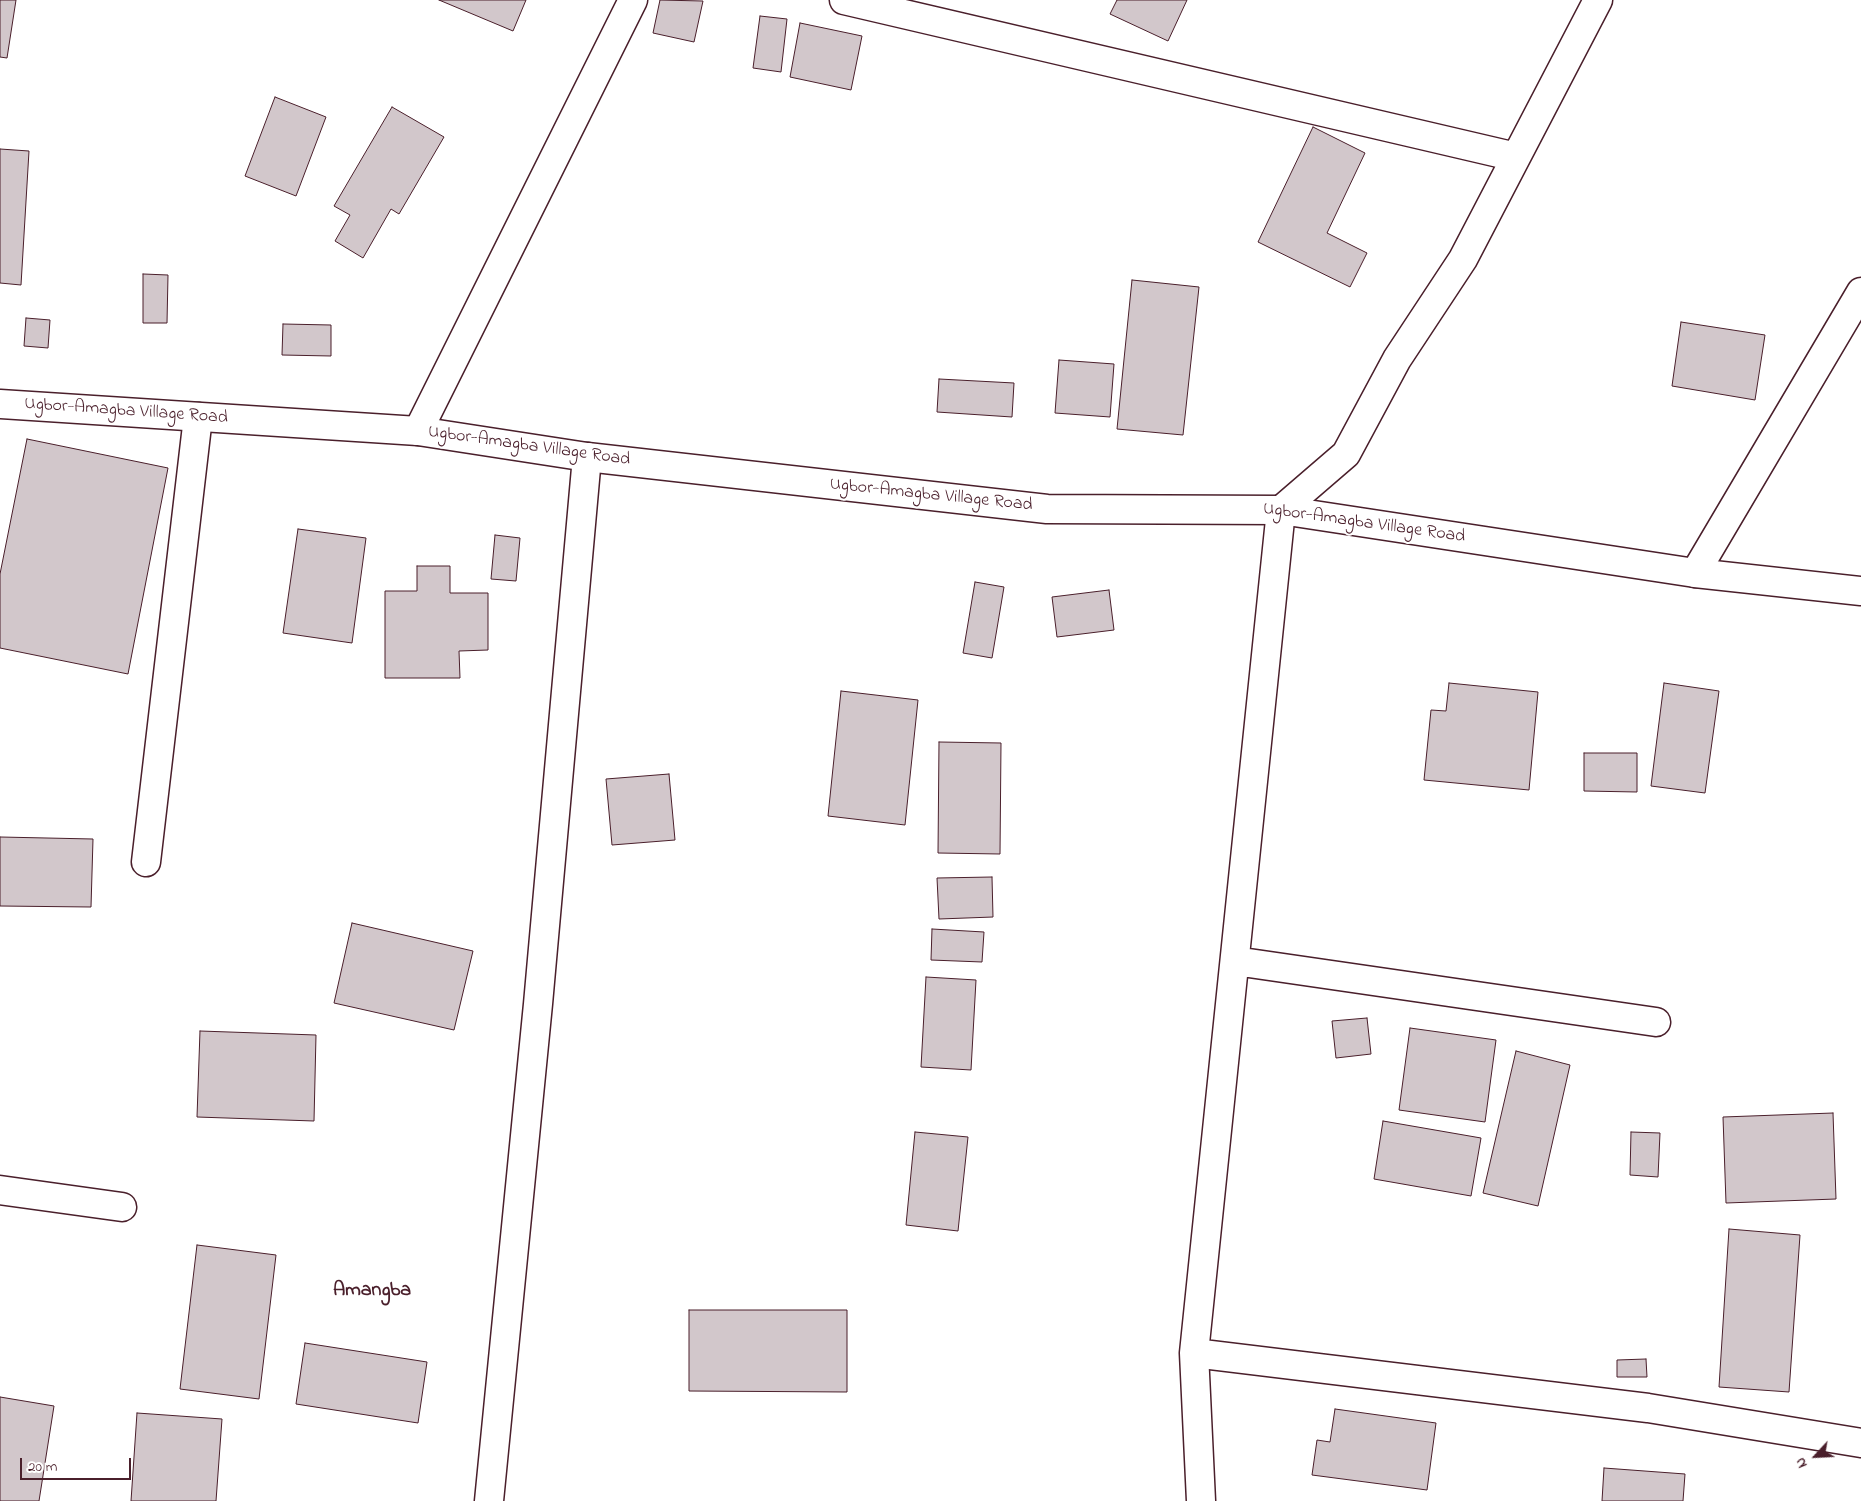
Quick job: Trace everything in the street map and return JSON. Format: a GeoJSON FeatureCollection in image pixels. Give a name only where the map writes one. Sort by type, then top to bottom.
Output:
{"type":"FeatureCollection","features":[{"type":"Feature","properties":{"kind":"street"},"geometry":{"type":"LineString","coordinates":[[418,431],[633,0]]}},
{"type":"Feature","properties":{"kind":"street"},"geometry":{"type":"LineString","coordinates":[[844,0],[1516,157]]}},
{"type":"Feature","properties":{"kind":"street"},"geometry":{"type":"LineString","coordinates":[[1201,1501],[1194,1353],[1281,510],[1346,454],[1397,359],[1463,258],[1598,0]]}},
{"type":"Feature","properties":{"kind":"street"},"geometry":{"type":"LineString","coordinates":[[1695,574],[1861,292]]}},
{"type":"Feature","properties":{"kind":"street","name":"Ugbor-Amagba Village Road"},"geometry":{"type":"LineString","coordinates":[[0,404],[418,431],[587,457],[1047,509],[1281,510],[1695,574],[1861,590]]}},
{"type":"Feature","properties":{"kind":"street"},"geometry":{"type":"LineString","coordinates":[[146,862],[198,417]]}},
{"type":"Feature","properties":{"kind":"street"},"geometry":{"type":"LineString","coordinates":[[489,1501],[539,994],[587,457]]}},
{"type":"Feature","properties":{"kind":"street"},"geometry":{"type":"LineString","coordinates":[[1235,960],[1656,1022]]}},
{"type":"Feature","properties":{"kind":"street"},"geometry":{"type":"LineString","coordinates":[[0,1190],[122,1206]]}},
{"type":"Feature","properties":{"kind":"street"},"geometry":{"type":"LineString","coordinates":[[1194,1353],[1648,1408],[1861,1443]]}},
{"type":"Feature","properties":{"kind":"building"},"geometry":{"type":"Polygon","coordinates":[[[0,0],[16,0],[7,58],[0,57],[0,0]]]}},
{"type":"Feature","properties":{"kind":"building"},"geometry":{"type":"Polygon","coordinates":[[[439,0],[526,0],[513,31],[439,0]]]}},
{"type":"Feature","properties":{"kind":"building"},"geometry":{"type":"Polygon","coordinates":[[[660,0],[703,1],[694,42],[653,33],[660,0]]]}},
{"type":"Feature","properties":{"kind":"building"},"geometry":{"type":"Polygon","coordinates":[[[1117,0],[1187,0],[1168,41],[1110,14],[1117,0]]]}},
{"type":"Feature","properties":{"kind":"building"},"geometry":{"type":"Polygon","coordinates":[[[760,16],[787,19],[781,72],[753,68],[760,16]]]}},
{"type":"Feature","properties":{"kind":"building"},"geometry":{"type":"Polygon","coordinates":[[[800,23],[862,36],[851,90],[790,77],[800,23]]]}},
{"type":"Feature","properties":{"kind":"building"},"geometry":{"type":"Polygon","coordinates":[[[275,97],[326,117],[296,196],[245,176],[275,97]]]}},
{"type":"Feature","properties":{"kind":"building"},"geometry":{"type":"Polygon","coordinates":[[[392,107],[444,137],[399,214],[391,209],[363,258],[335,241],[350,215],[334,206],[392,107]]]}},
{"type":"Feature","properties":{"kind":"building"},"geometry":{"type":"Polygon","coordinates":[[[1313,127],[1365,153],[1327,233],[1367,253],[1350,287],[1258,242],[1313,127]]]}},
{"type":"Feature","properties":{"kind":"building"},"geometry":{"type":"Polygon","coordinates":[[[0,149],[29,151],[21,285],[0,283],[0,149]]]}},
{"type":"Feature","properties":{"kind":"building"},"geometry":{"type":"Polygon","coordinates":[[[143,274],[168,275],[167,323],[143,323],[143,274]]]}},
{"type":"Feature","properties":{"kind":"building"},"geometry":{"type":"Polygon","coordinates":[[[1132,280],[1199,287],[1183,435],[1117,429],[1132,280]]]}},
{"type":"Feature","properties":{"kind":"building"},"geometry":{"type":"Polygon","coordinates":[[[26,318],[50,320],[48,348],[24,346],[26,318]]]}},
{"type":"Feature","properties":{"kind":"building"},"geometry":{"type":"Polygon","coordinates":[[[1681,322],[1765,335],[1755,400],[1672,386],[1681,322]]]}},
{"type":"Feature","properties":{"kind":"building"},"geometry":{"type":"Polygon","coordinates":[[[283,324],[331,325],[331,356],[282,355],[283,324]]]}},
{"type":"Feature","properties":{"kind":"building"},"geometry":{"type":"Polygon","coordinates":[[[1059,360],[1114,364],[1110,417],[1055,413],[1059,360]]]}},
{"type":"Feature","properties":{"kind":"building"},"geometry":{"type":"Polygon","coordinates":[[[939,379],[1014,383],[1012,417],[937,412],[939,379]]]}},
{"type":"Feature","properties":{"kind":"building"},"geometry":{"type":"Polygon","coordinates":[[[27,439],[168,468],[128,674],[0,648],[0,574],[27,439]]]}},
{"type":"Feature","properties":{"kind":"building"},"geometry":{"type":"Polygon","coordinates":[[[298,529],[366,538],[352,643],[283,633],[298,529]]]}},
{"type":"Feature","properties":{"kind":"building"},"geometry":{"type":"Polygon","coordinates":[[[495,535],[520,538],[516,581],[491,579],[495,535]]]}},
{"type":"Feature","properties":{"kind":"building"},"geometry":{"type":"Polygon","coordinates":[[[417,566],[450,566],[450,593],[488,593],[488,650],[459,651],[460,678],[385,678],[385,591],[417,591],[417,566]]]}},
{"type":"Feature","properties":{"kind":"building"},"geometry":{"type":"Polygon","coordinates":[[[975,582],[1004,587],[992,658],[963,653],[975,582]]]}},
{"type":"Feature","properties":{"kind":"building"},"geometry":{"type":"Polygon","coordinates":[[[1109,590],[1114,630],[1057,637],[1052,597],[1109,590]]]}},
{"type":"Feature","properties":{"kind":"building"},"geometry":{"type":"Polygon","coordinates":[[[1449,683],[1538,692],[1529,790],[1424,780],[1431,710],[1446,711],[1449,683]]]}},
{"type":"Feature","properties":{"kind":"building"},"geometry":{"type":"Polygon","coordinates":[[[1664,683],[1719,691],[1705,793],[1651,786],[1664,683]]]}},
{"type":"Feature","properties":{"kind":"building"},"geometry":{"type":"Polygon","coordinates":[[[841,691],[918,700],[905,825],[828,816],[841,691]]]}},
{"type":"Feature","properties":{"kind":"building"},"geometry":{"type":"Polygon","coordinates":[[[939,742],[1001,743],[1000,854],[938,853],[939,742]]]}},
{"type":"Feature","properties":{"kind":"building"},"geometry":{"type":"Polygon","coordinates":[[[1584,753],[1637,753],[1637,792],[1584,791],[1584,753]]]}},
{"type":"Feature","properties":{"kind":"building"},"geometry":{"type":"Polygon","coordinates":[[[669,774],[675,840],[612,845],[606,779],[669,774]]]}},
{"type":"Feature","properties":{"kind":"building"},"geometry":{"type":"Polygon","coordinates":[[[0,837],[93,839],[91,907],[0,906],[0,837]]]}},
{"type":"Feature","properties":{"kind":"building"},"geometry":{"type":"Polygon","coordinates":[[[992,877],[993,917],[939,919],[937,878],[992,877]]]}},
{"type":"Feature","properties":{"kind":"building"},"geometry":{"type":"Polygon","coordinates":[[[352,923],[473,951],[454,1030],[334,1003],[352,923]]]}},
{"type":"Feature","properties":{"kind":"building"},"geometry":{"type":"Polygon","coordinates":[[[932,929],[984,932],[982,962],[931,960],[932,929]]]}},
{"type":"Feature","properties":{"kind":"building"},"geometry":{"type":"Polygon","coordinates":[[[926,977],[976,980],[971,1070],[921,1067],[926,977]]]}},
{"type":"Feature","properties":{"kind":"building"},"geometry":{"type":"Polygon","coordinates":[[[1367,1018],[1371,1054],[1336,1058],[1332,1021],[1367,1018]]]}},
{"type":"Feature","properties":{"kind":"building"},"geometry":{"type":"Polygon","coordinates":[[[1410,1028],[1496,1040],[1485,1122],[1399,1110],[1410,1028]]]}},
{"type":"Feature","properties":{"kind":"building"},"geometry":{"type":"Polygon","coordinates":[[[200,1031],[316,1035],[314,1121],[197,1117],[200,1031]]]}},
{"type":"Feature","properties":{"kind":"building"},"geometry":{"type":"Polygon","coordinates":[[[1516,1051],[1570,1065],[1538,1206],[1483,1193],[1516,1051]]]}},
{"type":"Feature","properties":{"kind":"building"},"geometry":{"type":"Polygon","coordinates":[[[1833,1113],[1836,1199],[1726,1203],[1723,1117],[1833,1113]]]}},
{"type":"Feature","properties":{"kind":"building"},"geometry":{"type":"Polygon","coordinates":[[[1383,1121],[1481,1138],[1471,1196],[1374,1179],[1383,1121]]]}},
{"type":"Feature","properties":{"kind":"building"},"geometry":{"type":"Polygon","coordinates":[[[915,1132],[968,1137],[958,1231],[906,1225],[915,1132]]]}},
{"type":"Feature","properties":{"kind":"building"},"geometry":{"type":"Polygon","coordinates":[[[1631,1132],[1660,1133],[1658,1177],[1630,1175],[1631,1132]]]}},
{"type":"Feature","properties":{"kind":"building"},"geometry":{"type":"Polygon","coordinates":[[[1729,1229],[1800,1235],[1789,1392],[1719,1387],[1729,1229]]]}},
{"type":"Feature","properties":{"kind":"building"},"geometry":{"type":"Polygon","coordinates":[[[197,1245],[276,1255],[259,1399],[180,1389],[197,1245]]]}},
{"type":"Feature","properties":{"kind":"building"},"geometry":{"type":"Polygon","coordinates":[[[689,1310],[847,1310],[847,1392],[689,1391],[689,1310]]]}},
{"type":"Feature","properties":{"kind":"building"},"geometry":{"type":"Polygon","coordinates":[[[305,1343],[427,1362],[418,1423],[296,1404],[305,1343]]]}},
{"type":"Feature","properties":{"kind":"building"},"geometry":{"type":"Polygon","coordinates":[[[1646,1359],[1647,1377],[1617,1377],[1617,1360],[1646,1359]]]}},
{"type":"Feature","properties":{"kind":"building"},"geometry":{"type":"Polygon","coordinates":[[[0,1397],[54,1406],[39,1501],[0,1501],[0,1397]]]}},
{"type":"Feature","properties":{"kind":"building"},"geometry":{"type":"Polygon","coordinates":[[[1335,1409],[1436,1423],[1427,1490],[1312,1475],[1317,1440],[1330,1442],[1335,1409]]]}},
{"type":"Feature","properties":{"kind":"building"},"geometry":{"type":"Polygon","coordinates":[[[137,1413],[222,1419],[216,1501],[131,1501],[137,1413]]]}},
{"type":"Feature","properties":{"kind":"building"},"geometry":{"type":"Polygon","coordinates":[[[1604,1468],[1685,1474],[1683,1501],[1602,1501],[1604,1468]]]}},
{"type":"Feature","properties":{"kind":"district","name":"Amangba"},"geometry":{"type":"Point","coordinates":[372,1292]}}]}
